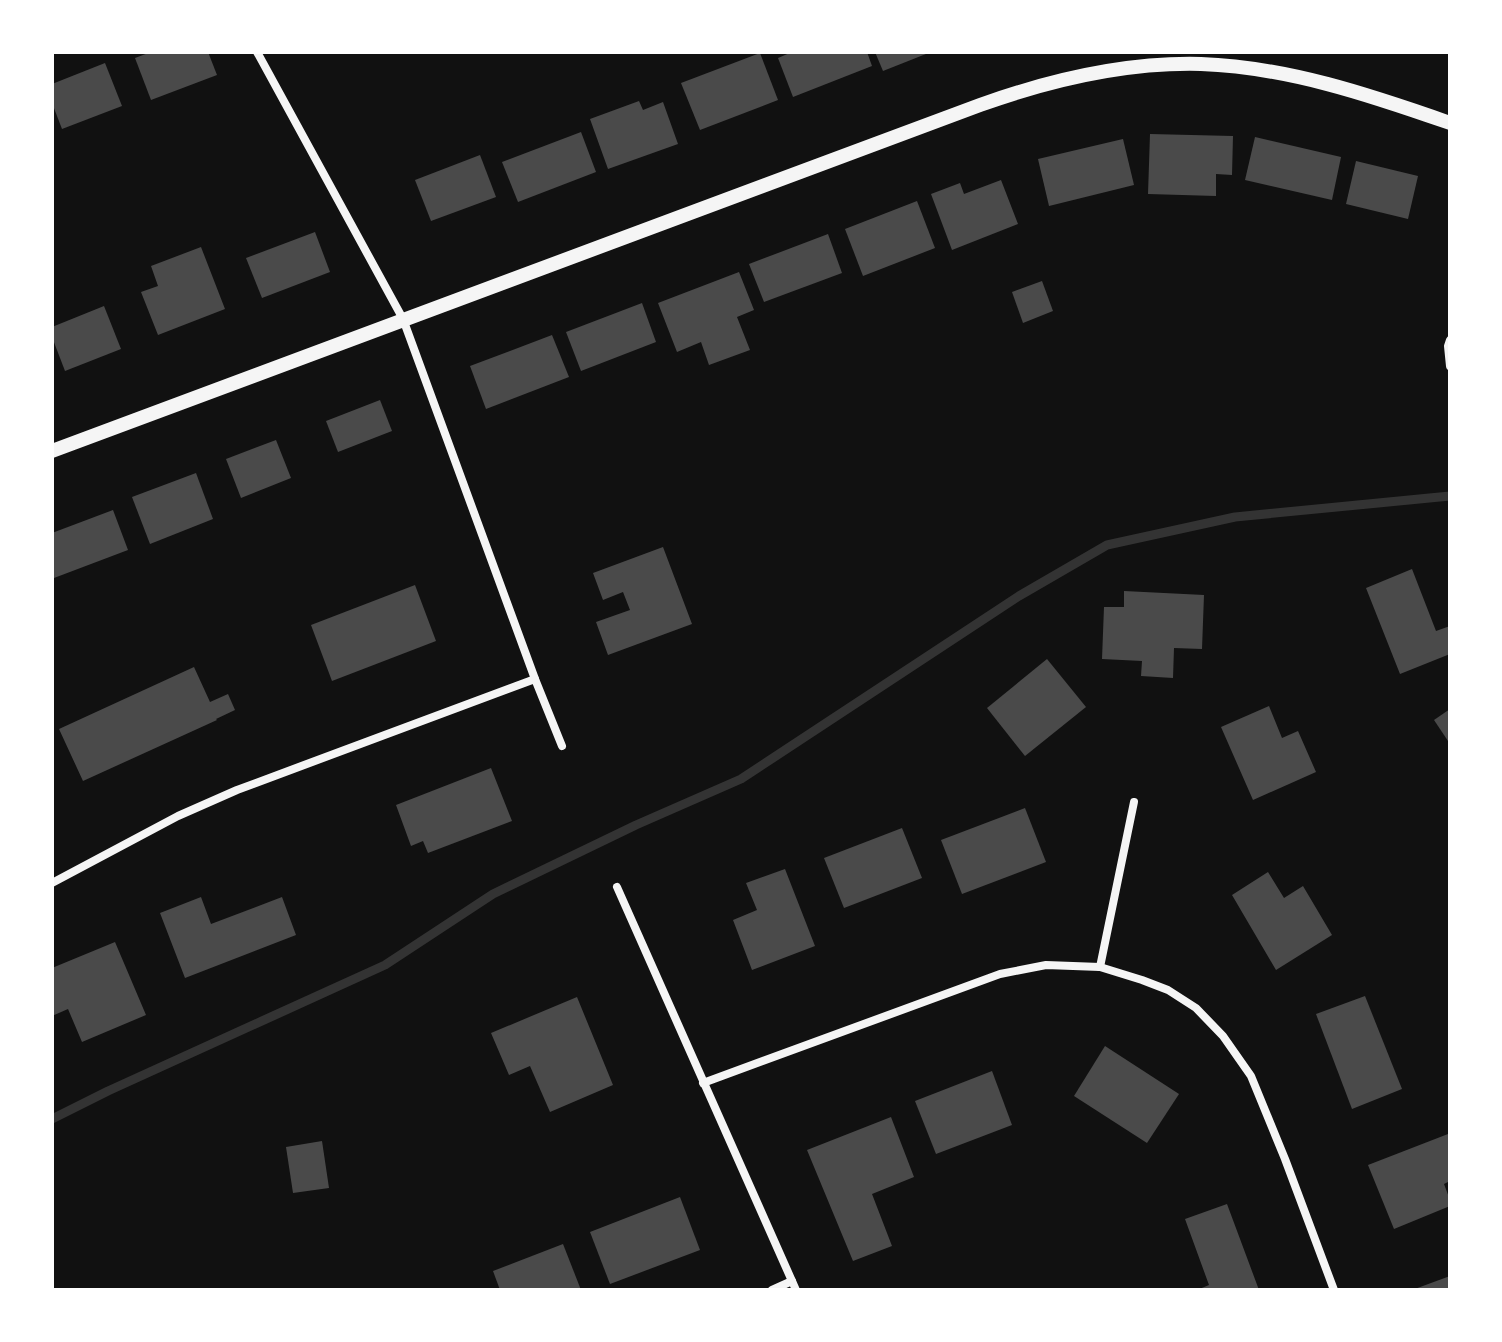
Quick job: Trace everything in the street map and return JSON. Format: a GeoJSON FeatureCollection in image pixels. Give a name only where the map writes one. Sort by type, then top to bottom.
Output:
{"type":"FeatureCollection","features":[{"type":"Feature","properties":{"kind":"street"},"geometry":{"type":"LineString","coordinates":[[257,52],[403,319],[562,746]]}},
{"type":"Feature","properties":{"kind":"street"},"geometry":{"type":"LineString","coordinates":[[52,451],[980,105],[1070,78],[1155,66],[1199,64],[1240,67],[1351,90],[1450,123]]}},
{"type":"Feature","properties":{"kind":"street"},"geometry":{"type":"LineString","coordinates":[[1450,340],[1450,366]]}},
{"type":"Feature","properties":{"kind":"street"},"geometry":{"type":"LineString","coordinates":[[52,883],[178,816],[237,790],[535,679]]}},
{"type":"Feature","properties":{"kind":"street"},"geometry":{"type":"LineString","coordinates":[[1100,967],[1134,802]]}},
{"type":"Feature","properties":{"kind":"street"},"geometry":{"type":"LineString","coordinates":[[617,887],[794,1285],[772,1290]]}},
{"type":"Feature","properties":{"kind":"street"},"geometry":{"type":"LineString","coordinates":[[703,1083],[1000,974],[1046,965],[1100,967],[1168,990],[1196,1008],[1223,1036],[1251,1076],[1334,1290]]}},
{"type":"Feature","properties":{"kind":"building"},"geometry":{"type":"Polygon","coordinates":[[[151,52],[208,52],[217,75],[151,100],[135,58],[151,52]]]}},
{"type":"Feature","properties":{"kind":"building"},"geometry":{"type":"Polygon","coordinates":[[[792,52],[867,52],[872,66],[793,97],[778,58],[792,52]]]}},
{"type":"Feature","properties":{"kind":"building"},"geometry":{"type":"Polygon","coordinates":[[[875,52],[931,52],[883,71],[875,52]]]}},
{"type":"Feature","properties":{"kind":"building"},"geometry":{"type":"Polygon","coordinates":[[[760,53],[778,100],[700,130],[681,83],[760,53]]]}},
{"type":"Feature","properties":{"kind":"building"},"geometry":{"type":"Polygon","coordinates":[[[105,63],[122,106],[62,129],[52,103],[52,84],[105,63]]]}},
{"type":"Feature","properties":{"kind":"building"},"geometry":{"type":"Polygon","coordinates":[[[639,101],[643,110],[663,102],[678,144],[608,169],[590,119],[639,101]]]}},
{"type":"Feature","properties":{"kind":"building"},"geometry":{"type":"Polygon","coordinates":[[[581,132],[596,172],[518,202],[502,162],[581,132]]]}},
{"type":"Feature","properties":{"kind":"building"},"geometry":{"type":"Polygon","coordinates":[[[1150,134],[1233,136],[1232,175],[1216,174],[1216,196],[1148,194],[1150,134]]]}},
{"type":"Feature","properties":{"kind":"building"},"geometry":{"type":"Polygon","coordinates":[[[1255,137],[1341,157],[1332,200],[1245,180],[1255,137]]]}},
{"type":"Feature","properties":{"kind":"building"},"geometry":{"type":"Polygon","coordinates":[[[1123,139],[1134,185],[1049,206],[1038,159],[1123,139]]]}},
{"type":"Feature","properties":{"kind":"building"},"geometry":{"type":"Polygon","coordinates":[[[480,155],[496,197],[431,221],[415,180],[480,155]]]}},
{"type":"Feature","properties":{"kind":"building"},"geometry":{"type":"Polygon","coordinates":[[[1356,161],[1418,176],[1408,219],[1346,204],[1356,161]]]}},
{"type":"Feature","properties":{"kind":"building"},"geometry":{"type":"Polygon","coordinates":[[[1001,180],[1018,224],[952,250],[931,194],[960,183],[964,194],[1001,180]]]}},
{"type":"Feature","properties":{"kind":"building"},"geometry":{"type":"Polygon","coordinates":[[[917,201],[935,248],[863,276],[845,229],[917,201]]]}},
{"type":"Feature","properties":{"kind":"building"},"geometry":{"type":"Polygon","coordinates":[[[315,232],[330,272],[262,298],[246,258],[315,232]]]}},
{"type":"Feature","properties":{"kind":"building"},"geometry":{"type":"Polygon","coordinates":[[[828,234],[842,273],[764,302],[749,264],[828,234]]]}},
{"type":"Feature","properties":{"kind":"building"},"geometry":{"type":"Polygon","coordinates":[[[201,247],[225,309],[158,335],[141,292],[158,286],[151,266],[201,247]]]}},
{"type":"Feature","properties":{"kind":"building"},"geometry":{"type":"Polygon","coordinates":[[[739,272],[754,310],[737,317],[750,350],[709,365],[701,342],[677,352],[658,303],[739,272]]]}},
{"type":"Feature","properties":{"kind":"building"},"geometry":{"type":"Polygon","coordinates":[[[1042,281],[1053,311],[1023,323],[1012,292],[1042,281]]]}},
{"type":"Feature","properties":{"kind":"building"},"geometry":{"type":"Polygon","coordinates":[[[642,303],[656,342],[581,371],[566,332],[642,303]]]}},
{"type":"Feature","properties":{"kind":"building"},"geometry":{"type":"Polygon","coordinates":[[[104,306],[121,349],[65,371],[52,337],[52,327],[104,306]]]}},
{"type":"Feature","properties":{"kind":"building"},"geometry":{"type":"Polygon","coordinates":[[[552,335],[569,377],[486,409],[470,366],[552,335]]]}},
{"type":"Feature","properties":{"kind":"building"},"geometry":{"type":"Polygon","coordinates":[[[380,400],[392,431],[338,452],[326,421],[380,400]]]}},
{"type":"Feature","properties":{"kind":"building"},"geometry":{"type":"Polygon","coordinates":[[[276,440],[291,478],[241,498],[226,459],[276,440]]]}},
{"type":"Feature","properties":{"kind":"building"},"geometry":{"type":"Polygon","coordinates":[[[196,473],[213,519],[150,544],[132,497],[196,473]]]}},
{"type":"Feature","properties":{"kind":"building"},"geometry":{"type":"Polygon","coordinates":[[[113,510],[128,550],[54,578],[52,533],[113,510]]]}},
{"type":"Feature","properties":{"kind":"building"},"geometry":{"type":"Polygon","coordinates":[[[663,547],[692,624],[608,655],[596,622],[630,610],[623,592],[603,600],[593,573],[663,547]]]}},
{"type":"Feature","properties":{"kind":"building"},"geometry":{"type":"Polygon","coordinates":[[[1412,569],[1436,631],[1450,626],[1450,654],[1400,674],[1366,588],[1412,569]]]}},
{"type":"Feature","properties":{"kind":"building"},"geometry":{"type":"Polygon","coordinates":[[[415,585],[436,641],[332,681],[311,625],[415,585]]]}},
{"type":"Feature","properties":{"kind":"building"},"geometry":{"type":"Polygon","coordinates":[[[1124,591],[1204,595],[1202,649],[1174,648],[1173,678],[1141,676],[1142,661],[1102,659],[1104,607],[1124,607],[1124,591]]]}},
{"type":"Feature","properties":{"kind":"building"},"geometry":{"type":"Polygon","coordinates":[[[1047,659],[1086,707],[1025,756],[987,708],[1047,659]]]}},
{"type":"Feature","properties":{"kind":"building"},"geometry":{"type":"Polygon","coordinates":[[[194,667],[210,702],[228,694],[235,710],[83,781],[59,729],[194,667]]]}},
{"type":"Feature","properties":{"kind":"building"},"geometry":{"type":"Polygon","coordinates":[[[1269,706],[1282,738],[1298,731],[1316,772],[1253,800],[1221,727],[1269,706]]]}},
{"type":"Feature","properties":{"kind":"building"},"geometry":{"type":"Polygon","coordinates":[[[1450,709],[1450,744],[1434,720],[1450,709]]]}},
{"type":"Feature","properties":{"kind":"building"},"geometry":{"type":"Polygon","coordinates":[[[491,768],[512,821],[428,853],[423,841],[411,846],[396,805],[491,768]]]}},
{"type":"Feature","properties":{"kind":"building"},"geometry":{"type":"Polygon","coordinates":[[[1025,808],[1046,862],[962,894],[941,840],[1025,808]]]}},
{"type":"Feature","properties":{"kind":"building"},"geometry":{"type":"Polygon","coordinates":[[[902,828],[922,878],[844,908],[824,858],[902,828]]]}},
{"type":"Feature","properties":{"kind":"building"},"geometry":{"type":"Polygon","coordinates":[[[785,869],[815,946],[752,970],[733,920],[757,910],[746,883],[785,869]]]}},
{"type":"Feature","properties":{"kind":"building"},"geometry":{"type":"Polygon","coordinates":[[[1268,872],[1284,898],[1303,886],[1332,935],[1276,970],[1232,895],[1268,872]]]}},
{"type":"Feature","properties":{"kind":"building"},"geometry":{"type":"Polygon","coordinates":[[[201,897],[211,924],[282,897],[296,935],[185,978],[160,913],[201,897]]]}},
{"type":"Feature","properties":{"kind":"building"},"geometry":{"type":"Polygon","coordinates":[[[115,942],[146,1015],[82,1042],[68,1009],[52,1016],[52,968],[115,942]]]}},
{"type":"Feature","properties":{"kind":"building"},"geometry":{"type":"Polygon","coordinates":[[[1365,996],[1402,1089],[1352,1109],[1316,1014],[1365,996]]]}},
{"type":"Feature","properties":{"kind":"building"},"geometry":{"type":"Polygon","coordinates":[[[577,997],[613,1085],[550,1112],[530,1066],[509,1075],[491,1033],[577,997]]]}},
{"type":"Feature","properties":{"kind":"building"},"geometry":{"type":"Polygon","coordinates":[[[1105,1046],[1179,1094],[1147,1143],[1074,1096],[1105,1046]]]}},
{"type":"Feature","properties":{"kind":"building"},"geometry":{"type":"Polygon","coordinates":[[[992,1071],[1012,1125],[936,1154],[915,1101],[992,1071]]]}},
{"type":"Feature","properties":{"kind":"building"},"geometry":{"type":"Polygon","coordinates":[[[891,1117],[914,1177],[872,1194],[892,1246],[853,1261],[807,1150],[891,1117]]]}},
{"type":"Feature","properties":{"kind":"building"},"geometry":{"type":"Polygon","coordinates":[[[1448,1134],[1450,1181],[1444,1184],[1450,1206],[1394,1229],[1368,1165],[1448,1134]]]}},
{"type":"Feature","properties":{"kind":"building"},"geometry":{"type":"Polygon","coordinates":[[[322,1141],[329,1188],[293,1193],[286,1147],[322,1141]]]}},
{"type":"Feature","properties":{"kind":"building"},"geometry":{"type":"Polygon","coordinates":[[[680,1197],[700,1250],[610,1284],[590,1232],[680,1197]]]}},
{"type":"Feature","properties":{"kind":"building"},"geometry":{"type":"Polygon","coordinates":[[[1227,1204],[1259,1290],[1197,1290],[1209,1285],[1185,1219],[1227,1204]]]}},
{"type":"Feature","properties":{"kind":"building"},"geometry":{"type":"Polygon","coordinates":[[[563,1244],[581,1290],[500,1290],[493,1271],[563,1244]]]}},
{"type":"Feature","properties":{"kind":"building"},"geometry":{"type":"Polygon","coordinates":[[[1450,1276],[1450,1290],[1412,1290],[1450,1276]]]}},
{"type":"Feature","properties":{"kind":"waterway"},"geometry":{"type":"LineString","coordinates":[[52,1119],[385,965],[493,894],[636,825],[741,779],[1019,596],[1107,545],[1235,517],[1450,496]]}}]}
